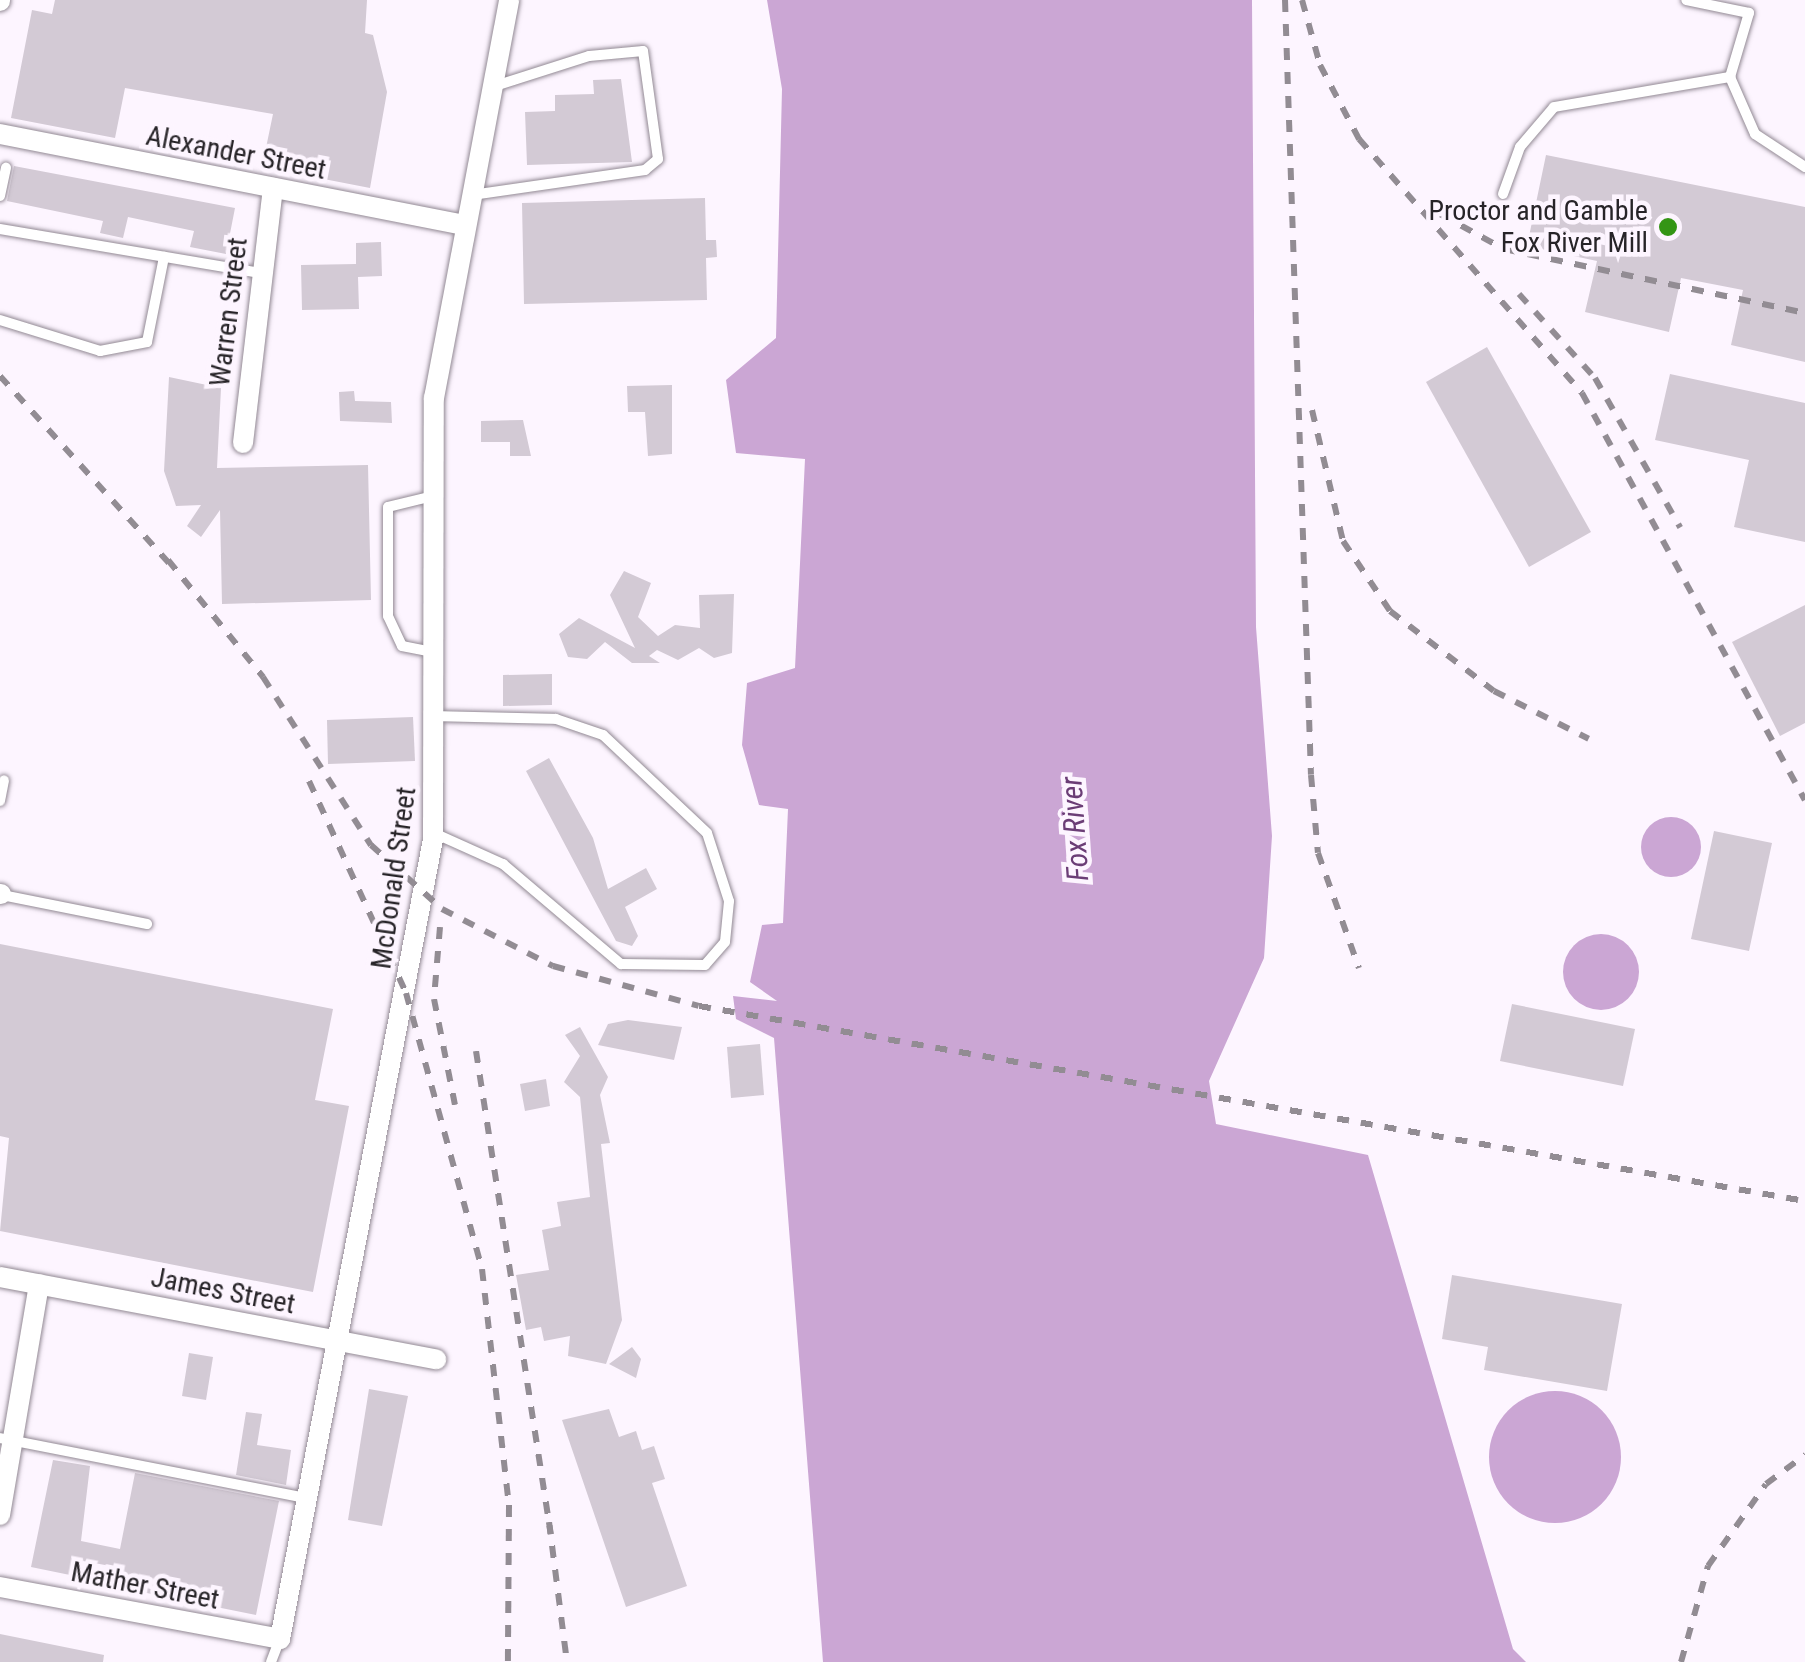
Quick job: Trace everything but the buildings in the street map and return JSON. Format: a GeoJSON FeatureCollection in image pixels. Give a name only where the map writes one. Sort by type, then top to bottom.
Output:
{"type":"FeatureCollection","features":[{"type":"Feature","properties":{"kind":"street","name":"McDonald Street"},"geometry":{"type":"LineString","coordinates":[[280,1638],[344,1342],[434,833],[434,398],[462,225],[509,0]]}},
{"type":"Feature","properties":{"kind":"street","name":"Alexander Street"},"geometry":{"type":"LineString","coordinates":[[0,134],[462,225]]}},
{"type":"Feature","properties":{"kind":"street","name":"Warren Street"},"geometry":{"type":"LineString","coordinates":[[243,444],[260,273],[273,188]]}},
{"type":"Feature","properties":{"kind":"street","name":"James Street"},"geometry":{"type":"LineString","coordinates":[[0,1277],[436,1359]]}},
{"type":"Feature","properties":{"kind":"street"},"geometry":{"type":"LineString","coordinates":[[0,1515],[7,1439],[39,1284]]}},
{"type":"Feature","properties":{"kind":"street","name":"Mather Street"},"geometry":{"type":"LineString","coordinates":[[0,1588],[280,1638]]}},
{"type":"Feature","properties":{"kind":"lane"},"geometry":{"type":"LineString","coordinates":[[1686,0],[1749,13],[1730,77],[1755,134],[1805,167]]}},
{"type":"Feature","properties":{"kind":"lane"},"geometry":{"type":"LineString","coordinates":[[468,197],[645,170],[658,159],[643,51],[588,56],[491,87]]}},
{"type":"Feature","properties":{"kind":"lane"},"geometry":{"type":"LineString","coordinates":[[1503,194],[1520,147],[1554,107],[1730,77]]}},
{"type":"Feature","properties":{"kind":"lane"},"geometry":{"type":"LineString","coordinates":[[0,196],[6,168]]}},
{"type":"Feature","properties":{"kind":"lane"},"geometry":{"type":"LineString","coordinates":[[0,228],[260,273]]}},
{"type":"Feature","properties":{"kind":"lane"},"geometry":{"type":"LineString","coordinates":[[0,320],[100,351],[147,342],[164,256]]}},
{"type":"Feature","properties":{"kind":"lane"},"geometry":{"type":"LineString","coordinates":[[433,496],[388,506],[388,616],[402,646],[435,652]]}},
{"type":"Feature","properties":{"kind":"lane"},"geometry":{"type":"LineString","coordinates":[[434,833],[503,864],[621,964],[705,966],[725,942],[728,901],[707,833],[604,734],[556,720],[436,716]]}},
{"type":"Feature","properties":{"kind":"lane"},"geometry":{"type":"LineString","coordinates":[[0,802],[4,780]]}},
{"type":"Feature","properties":{"kind":"lane"},"geometry":{"type":"LineString","coordinates":[[0,894],[147,924]]}},
{"type":"Feature","properties":{"kind":"lane"},"geometry":{"type":"LineString","coordinates":[[7,1439],[313,1499]]}},
{"type":"Feature","properties":{"kind":"lane"},"geometry":{"type":"LineString","coordinates":[[272,1662],[280,1638]]}},
{"type":"Feature","properties":{"kind":"water","name":"Fox River"},"geometry":{"type":"Polygon","coordinates":[[[767,0],[1252,0],[1256,627],[1272,836],[1264,958],[1209,1081],[1216,1124],[1368,1155],[1513,1649],[1526,1662],[823,1662],[774,1038],[736,1019],[733,996],[777,1001],[750,982],[762,925],[783,923],[788,809],[759,805],[742,745],[747,683],[795,668],[805,459],[736,453],[726,380],[776,338],[782,89],[767,0]]]}},
{"type":"Feature","properties":{"kind":"water"},"geometry":{"type":"Polygon","coordinates":[[[1671,817],[1692,826],[1701,847],[1692,868],[1671,877],[1650,868],[1641,847],[1650,826],[1671,817]]]}},
{"type":"Feature","properties":{"kind":"water"},"geometry":{"type":"Polygon","coordinates":[[[1601,934],[1628,945],[1639,972],[1628,999],[1601,1010],[1574,999],[1563,972],[1574,945],[1601,934]]]}},
{"type":"Feature","properties":{"kind":"water"},"geometry":{"type":"Polygon","coordinates":[[[1555,1391],[1580,1396],[1602,1410],[1616,1432],[1621,1457],[1616,1482],[1602,1504],[1580,1518],[1555,1523],[1530,1518],[1508,1504],[1494,1482],[1489,1457],[1494,1432],[1508,1410],[1530,1396],[1555,1391]]]}},
{"type":"Feature","properties":{"kind":"railway"},"geometry":{"type":"LineString","coordinates":[[1285,0],[1311,775],[1318,853],[1359,968]]}},
{"type":"Feature","properties":{"kind":"railway"},"geometry":{"type":"LineString","coordinates":[[1302,0],[1320,65],[1359,139],[1582,393],[1805,800]]}},
{"type":"Feature","properties":{"kind":"railway"},"geometry":{"type":"LineString","coordinates":[[1440,214],[1504,249],[1805,313]]}},
{"type":"Feature","properties":{"kind":"railway"},"geometry":{"type":"LineString","coordinates":[[1519,294],[1595,378],[1680,527]]}},
{"type":"Feature","properties":{"kind":"railway"},"geometry":{"type":"LineString","coordinates":[[0,376],[175,570]]}},
{"type":"Feature","properties":{"kind":"railway"},"geometry":{"type":"LineString","coordinates":[[1312,410],[1343,541],[1390,611],[1494,691],[1589,739]]}},
{"type":"Feature","properties":{"kind":"railway"},"geometry":{"type":"LineString","coordinates":[[168,560],[263,677],[371,845],[442,909],[553,966],[699,1006],[1805,1201]]}},
{"type":"Feature","properties":{"kind":"railway"},"geometry":{"type":"LineString","coordinates":[[309,781],[406,993],[482,1269],[509,1505],[508,1662]]}},
{"type":"Feature","properties":{"kind":"railway"},"geometry":{"type":"LineString","coordinates":[[440,927],[434,999],[455,1105]]}},
{"type":"Feature","properties":{"kind":"railway"},"geometry":{"type":"LineString","coordinates":[[476,1051],[551,1534]]}},
{"type":"Feature","properties":{"kind":"railway"},"geometry":{"type":"LineString","coordinates":[[1681,1662],[1708,1566],[1766,1484],[1805,1455]]}},
{"type":"Feature","properties":{"kind":"railway"},"geometry":{"type":"LineString","coordinates":[[549,1522],[567,1662]]}},
{"type":"Feature","properties":{"kind":"place","name":"Proctor and Gamble Fox River Mill"},"geometry":{"type":"Point","coordinates":[1668,227]}}]}
